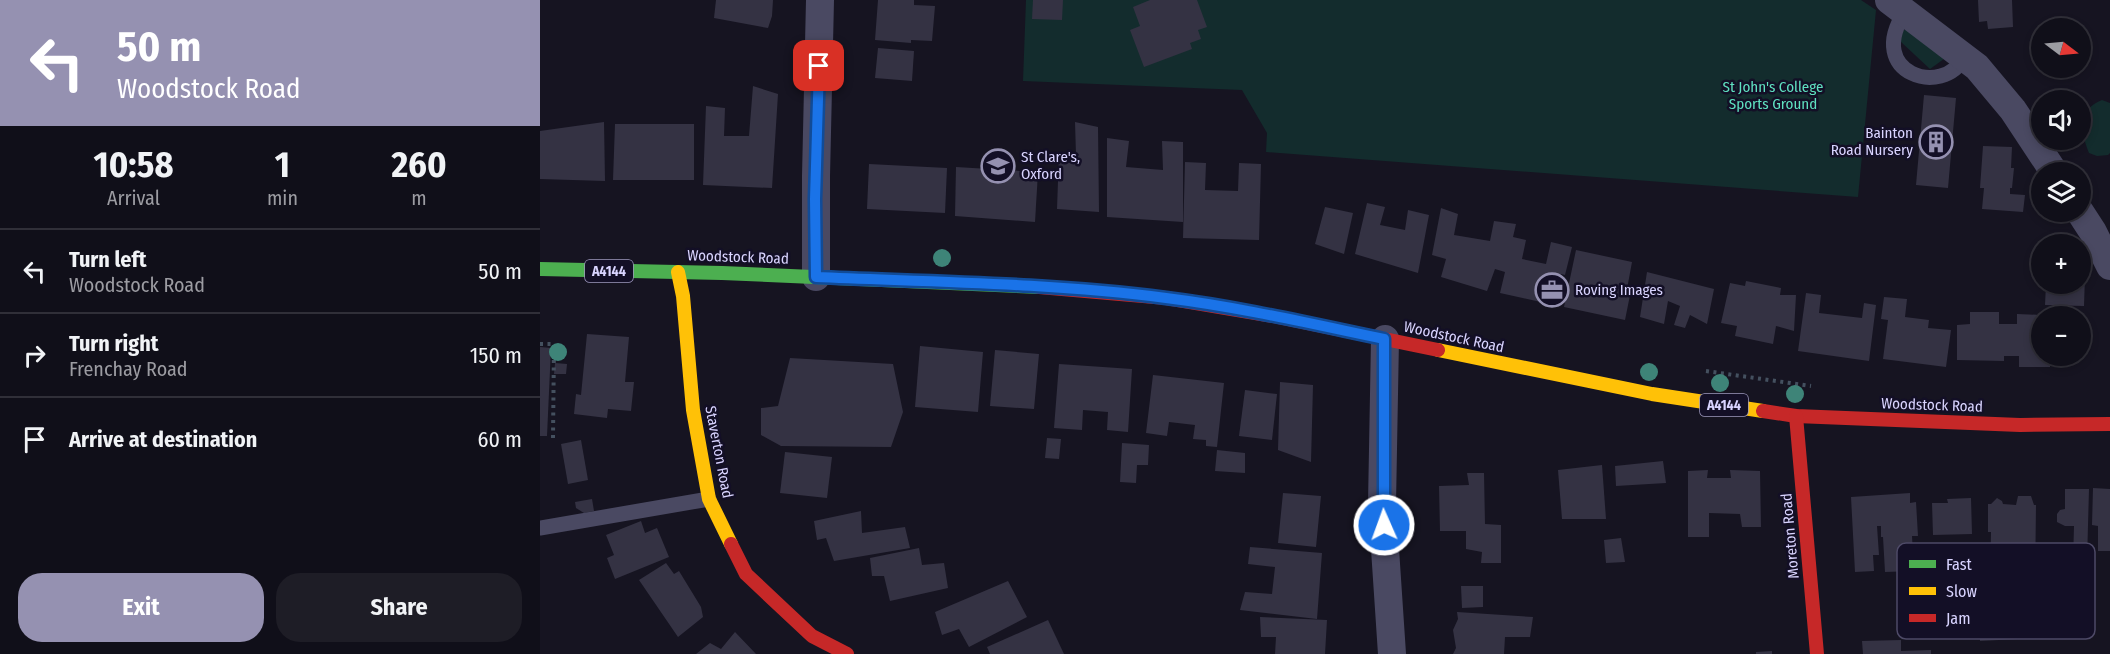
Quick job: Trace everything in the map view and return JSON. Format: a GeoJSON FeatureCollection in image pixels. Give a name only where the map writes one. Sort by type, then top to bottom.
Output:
{"type":"FeatureCollection","features":[{"type":"Feature","properties":{"kind":"main road","name":"Woodstock Road"},"geometry":{"type":"LineString","coordinates":[[540,269],[678,272],[1041,287],[1166,298],[1273,316],[1652,394],[1796,416],[2020,425],[2110,424]]}},
{"type":"Feature","properties":{"kind":"main road","name":"Staverton Road"},"geometry":{"type":"LineString","coordinates":[[678,272],[683,296],[693,410],[709,499],[746,574],[812,636],[847,654]]}},
{"type":"Feature","properties":{"kind":"main road","name":"Moreton Road"},"geometry":{"type":"LineString","coordinates":[[1796,416],[1817,654]]}},
{"type":"Feature","properties":{"kind":"street"},"geometry":{"type":"LineString","coordinates":[[816,277],[820,0]]}},
{"type":"Feature","properties":{"kind":"street"},"geometry":{"type":"LineString","coordinates":[[1897,6],[1977,67],[2013,110],[2047,162]]}},
{"type":"Feature","properties":{"kind":"street"},"geometry":{"type":"LineString","coordinates":[[2087,222],[2110,266]]}},
{"type":"Feature","properties":{"kind":"street"},"geometry":{"type":"LineString","coordinates":[[1384,339],[1382,504],[1392,654]]}},
{"type":"Feature","properties":{"kind":"lane"},"geometry":{"type":"LineString","coordinates":[[1897,6],[1892,45],[1898,63],[1910,73],[1926,78],[1942,75],[1955,70],[1964,57]]}},
{"type":"Feature","properties":{"kind":"lane"},"geometry":{"type":"LineString","coordinates":[[540,528],[709,499]]}},
{"type":"Feature","properties":{"kind":"path"},"geometry":{"type":"LineString","coordinates":[[540,344],[554,344],[553,438]]}},
{"type":"Feature","properties":{"kind":"green space","name":"St John's College Sports Ground"},"geometry":{"type":"Polygon","coordinates":[[[1026,0],[1861,0],[1876,10],[1858,197],[1266,152],[1267,133],[1242,90],[1023,81],[1026,0]]]}},
{"type":"Feature","properties":{"kind":"green space"},"geometry":{"type":"Polygon","coordinates":[[[1909,27],[1948,56],[1930,69],[1900,41],[1903,31],[1909,27]]]}},
{"type":"Feature","properties":{"kind":"green space"},"geometry":{"type":"Polygon","coordinates":[[[2102,100],[2110,103],[2110,153],[2108,155],[2097,156],[2089,153],[2088,150],[2091,150],[2091,106],[2102,100]]]}},
{"type":"Feature","properties":{"kind":"building"},"geometry":{"type":"Polygon","coordinates":[[[716,0],[773,0],[772,16],[768,28],[714,18],[716,0]]]}},
{"type":"Feature","properties":{"kind":"building"},"geometry":{"type":"Polygon","coordinates":[[[878,0],[914,0],[914,5],[935,6],[932,41],[911,40],[911,43],[875,40],[878,0]]]}},
{"type":"Feature","properties":{"kind":"building"},"geometry":{"type":"Polygon","coordinates":[[[1033,0],[1063,0],[1062,20],[1032,19],[1033,0]]]}},
{"type":"Feature","properties":{"kind":"building"},"geometry":{"type":"Polygon","coordinates":[[[1150,0],[1197,0],[1207,27],[1198,30],[1201,39],[1190,43],[1192,49],[1144,67],[1130,30],[1140,26],[1133,7],[1150,0]]]}},
{"type":"Feature","properties":{"kind":"building"},"geometry":{"type":"Polygon","coordinates":[[[1978,0],[2012,0],[2013,27],[1988,29],[1987,21],[1979,22],[1978,0]]]}},
{"type":"Feature","properties":{"kind":"building"},"geometry":{"type":"Polygon","coordinates":[[[878,48],[914,51],[912,81],[875,78],[878,48]]]}},
{"type":"Feature","properties":{"kind":"building"},"geometry":{"type":"Polygon","coordinates":[[[753,86],[778,94],[772,188],[703,185],[706,106],[725,108],[724,136],[749,136],[753,86]]]}},
{"type":"Feature","properties":{"kind":"building","name":"Bainton Road Nursery"},"geometry":{"type":"Polygon","coordinates":[[[1924,95],[1956,98],[1948,188],[1916,185],[1924,95]]]}},
{"type":"Feature","properties":{"kind":"building"},"geometry":{"type":"Polygon","coordinates":[[[604,122],[605,181],[540,179],[540,131],[604,122]]]}},
{"type":"Feature","properties":{"kind":"building"},"geometry":{"type":"Polygon","coordinates":[[[1075,122],[1098,127],[1099,212],[1057,209],[1059,153],[1076,155],[1075,122]]]}},
{"type":"Feature","properties":{"kind":"building"},"geometry":{"type":"Polygon","coordinates":[[[615,124],[694,124],[694,180],[613,180],[615,124]]]}},
{"type":"Feature","properties":{"kind":"building"},"geometry":{"type":"Polygon","coordinates":[[[1107,138],[1129,141],[1126,167],[1163,170],[1162,141],[1183,142],[1183,222],[1107,217],[1107,138]]]}},
{"type":"Feature","properties":{"kind":"building"},"geometry":{"type":"Polygon","coordinates":[[[1983,146],[2012,147],[2011,168],[2014,168],[2010,194],[2025,195],[2023,212],[1982,209],[1984,188],[1980,188],[1983,146]]]}},
{"type":"Feature","properties":{"kind":"building"},"geometry":{"type":"Polygon","coordinates":[[[1185,162],[1206,163],[1205,190],[1238,191],[1239,163],[1261,164],[1259,240],[1183,238],[1185,162]]]}},
{"type":"Feature","properties":{"kind":"building"},"geometry":{"type":"Polygon","coordinates":[[[869,164],[947,168],[945,213],[867,209],[869,164]]]}},
{"type":"Feature","properties":{"kind":"building"},"geometry":{"type":"Polygon","coordinates":[[[956,167],[1038,172],[1035,222],[955,216],[956,167]]]}},
{"type":"Feature","properties":{"kind":"building"},"geometry":{"type":"Polygon","coordinates":[[[1367,203],[1385,207],[1380,225],[1405,230],[1408,210],[1429,215],[1418,273],[1355,254],[1367,203]]]}},
{"type":"Feature","properties":{"kind":"building"},"geometry":{"type":"Polygon","coordinates":[[[1325,207],[1353,213],[1344,254],[1315,244],[1325,207]]]}},
{"type":"Feature","properties":{"kind":"building"},"geometry":{"type":"Polygon","coordinates":[[[1441,208],[1458,214],[1454,235],[1490,241],[1494,221],[1516,224],[1513,237],[1526,240],[1522,259],[1546,264],[1551,242],[1572,247],[1565,275],[1561,274],[1554,305],[1500,293],[1505,272],[1495,269],[1487,291],[1441,277],[1446,259],[1432,255],[1441,208]]]}},
{"type":"Feature","properties":{"kind":"building"},"geometry":{"type":"Polygon","coordinates":[[[1576,250],[1632,262],[1627,289],[1631,290],[1625,320],[1564,307],[1576,250]]]}},
{"type":"Feature","properties":{"kind":"building"},"geometry":{"type":"Polygon","coordinates":[[[1647,272],[1714,289],[1707,324],[1690,315],[1685,328],[1674,325],[1680,306],[1668,301],[1664,324],[1640,317],[1647,272]]]}},
{"type":"Feature","properties":{"kind":"building"},"geometry":{"type":"Polygon","coordinates":[[[1746,281],[1781,288],[1780,295],[1796,295],[1794,331],[1776,326],[1773,344],[1735,336],[1737,326],[1721,323],[1730,283],[1745,286],[1746,281]]]}},
{"type":"Feature","properties":{"kind":"building"},"geometry":{"type":"Polygon","coordinates":[[[1806,293],[1821,295],[1819,313],[1862,318],[1864,303],[1876,305],[1869,361],[1798,351],[1806,293]]]}},
{"type":"Feature","properties":{"kind":"building"},"geometry":{"type":"Polygon","coordinates":[[[2046,294],[2084,294],[2084,306],[2045,305],[2046,294]]]}},
{"type":"Feature","properties":{"kind":"building"},"geometry":{"type":"Polygon","coordinates":[[[1884,297],[1907,299],[1905,317],[1929,320],[1928,328],[1951,330],[1946,367],[1883,359],[1888,320],[1881,319],[1884,297]]]}},
{"type":"Feature","properties":{"kind":"building"},"geometry":{"type":"Polygon","coordinates":[[[1970,312],[1999,312],[1999,324],[2017,324],[2017,314],[2031,315],[2031,366],[2050,367],[2019,367],[2019,356],[2004,356],[2004,361],[1957,360],[1957,325],[1970,324],[1970,312]]]}},
{"type":"Feature","properties":{"kind":"building"},"geometry":{"type":"Polygon","coordinates":[[[587,334],[629,337],[625,382],[634,382],[631,411],[608,409],[607,418],[574,414],[576,394],[581,395],[587,334]]]}},
{"type":"Feature","properties":{"kind":"building"},"geometry":{"type":"Polygon","coordinates":[[[920,346],[983,352],[978,412],[915,407],[920,346]]]}},
{"type":"Feature","properties":{"kind":"building"},"geometry":{"type":"Polygon","coordinates":[[[540,347],[551,348],[547,436],[540,436],[540,347]]]}},
{"type":"Feature","properties":{"kind":"building"},"geometry":{"type":"Polygon","coordinates":[[[995,350],[1039,354],[1034,409],[990,406],[995,350]]]}},
{"type":"Feature","properties":{"kind":"building"},"geometry":{"type":"Polygon","coordinates":[[[790,358],[893,364],[903,412],[891,447],[781,446],[761,435],[761,408],[778,406],[790,358]]]}},
{"type":"Feature","properties":{"kind":"building"},"geometry":{"type":"Polygon","coordinates":[[[555,363],[567,364],[566,374],[554,374],[555,363]]]}},
{"type":"Feature","properties":{"kind":"building"},"geometry":{"type":"Polygon","coordinates":[[[1059,364],[1132,369],[1128,432],[1107,430],[1108,412],[1083,410],[1082,430],[1054,428],[1059,364]]]}},
{"type":"Feature","properties":{"kind":"building"},"geometry":{"type":"Polygon","coordinates":[[[1153,375],[1224,383],[1217,447],[1206,446],[1206,440],[1193,439],[1195,425],[1169,422],[1167,436],[1146,433],[1153,375]]]}},
{"type":"Feature","properties":{"kind":"building"},"geometry":{"type":"Polygon","coordinates":[[[1280,382],[1313,385],[1311,462],[1278,450],[1280,382]]]}},
{"type":"Feature","properties":{"kind":"building"},"geometry":{"type":"Polygon","coordinates":[[[1245,390],[1277,394],[1272,440],[1239,436],[1245,390]]]}},
{"type":"Feature","properties":{"kind":"building"},"geometry":{"type":"Polygon","coordinates":[[[1047,438],[1061,439],[1059,459],[1045,458],[1047,438]]]}},
{"type":"Feature","properties":{"kind":"building"},"geometry":{"type":"Polygon","coordinates":[[[581,440],[588,480],[568,484],[561,444],[581,440]]]}},
{"type":"Feature","properties":{"kind":"building"},"geometry":{"type":"Polygon","coordinates":[[[1122,443],[1149,445],[1148,465],[1137,465],[1136,483],[1120,482],[1122,443]]]}},
{"type":"Feature","properties":{"kind":"building"},"geometry":{"type":"Polygon","coordinates":[[[1217,450],[1245,453],[1245,473],[1215,471],[1217,450]]]}},
{"type":"Feature","properties":{"kind":"building"},"geometry":{"type":"Polygon","coordinates":[[[785,452],[832,457],[827,498],[780,493],[785,452]]]}},
{"type":"Feature","properties":{"kind":"building"},"geometry":{"type":"Polygon","coordinates":[[[1663,461],[1666,483],[1616,486],[1615,466],[1663,461]]]}},
{"type":"Feature","properties":{"kind":"building"},"geometry":{"type":"Polygon","coordinates":[[[1602,465],[1606,519],[1562,519],[1558,470],[1602,465]]]}},
{"type":"Feature","properties":{"kind":"building"},"geometry":{"type":"Polygon","coordinates":[[[1708,470],[1707,478],[1731,478],[1730,470],[1760,471],[1761,527],[1742,527],[1740,514],[1709,513],[1709,537],[1688,537],[1688,471],[1708,470]]]}},
{"type":"Feature","properties":{"kind":"building"},"geometry":{"type":"Polygon","coordinates":[[[1467,473],[1484,473],[1485,524],[1501,525],[1501,563],[1481,563],[1482,552],[1466,549],[1466,531],[1440,531],[1439,486],[1469,485],[1467,473]]]}},
{"type":"Feature","properties":{"kind":"building"},"geometry":{"type":"Polygon","coordinates":[[[2093,488],[2110,489],[2110,551],[2098,551],[2098,526],[2092,525],[2093,488]]]}},
{"type":"Feature","properties":{"kind":"building"},"geometry":{"type":"Polygon","coordinates":[[[2065,489],[2089,489],[2088,543],[2074,543],[2074,526],[2065,526],[2057,522],[2057,514],[2060,510],[2065,509],[2065,489]]]}},
{"type":"Feature","properties":{"kind":"building"},"geometry":{"type":"Polygon","coordinates":[[[1283,493],[1321,496],[1316,547],[1278,543],[1283,493]]]}},
{"type":"Feature","properties":{"kind":"building"},"geometry":{"type":"Polygon","coordinates":[[[1910,493],[1910,503],[1916,502],[1918,536],[1912,536],[1912,543],[1897,543],[1897,572],[1885,572],[1883,537],[1881,537],[1881,526],[1877,526],[1879,555],[1873,555],[1874,571],[1855,572],[1851,497],[1910,493]]]}},
{"type":"Feature","properties":{"kind":"building"},"geometry":{"type":"Polygon","coordinates":[[[2018,496],[2031,496],[2036,505],[2036,543],[1991,543],[1991,532],[1988,532],[1988,504],[1997,498],[2003,504],[2016,505],[2018,496]]]}},
{"type":"Feature","properties":{"kind":"building"},"geometry":{"type":"Polygon","coordinates":[[[1971,498],[1972,534],[1933,535],[1932,503],[1948,503],[1947,499],[1971,498]]]}},
{"type":"Feature","properties":{"kind":"building"},"geometry":{"type":"Polygon","coordinates":[[[592,499],[594,511],[584,513],[576,508],[575,502],[592,499]]]}},
{"type":"Feature","properties":{"kind":"building"},"geometry":{"type":"Polygon","coordinates":[[[861,511],[862,533],[905,527],[910,548],[834,561],[826,538],[817,540],[814,521],[861,511]]]}},
{"type":"Feature","properties":{"kind":"building"},"geometry":{"type":"Polygon","coordinates":[[[641,521],[645,533],[657,528],[669,557],[615,579],[607,558],[614,555],[606,535],[641,521]]]}},
{"type":"Feature","properties":{"kind":"building"},"geometry":{"type":"Polygon","coordinates":[[[1621,538],[1625,562],[1606,563],[1604,540],[1621,538]]]}},
{"type":"Feature","properties":{"kind":"building"},"geometry":{"type":"Polygon","coordinates":[[[1250,547],[1322,553],[1317,619],[1240,610],[1245,592],[1272,594],[1275,567],[1248,564],[1250,547]]]}},
{"type":"Feature","properties":{"kind":"building"},"geometry":{"type":"Polygon","coordinates":[[[919,548],[922,565],[944,563],[948,588],[890,601],[884,576],[872,576],[870,558],[919,548]]]}},
{"type":"Feature","properties":{"kind":"building"},"geometry":{"type":"Polygon","coordinates":[[[666,563],[674,574],[679,571],[701,607],[703,617],[678,637],[639,580],[666,563]]]}},
{"type":"Feature","properties":{"kind":"building"},"geometry":{"type":"Polygon","coordinates":[[[1008,581],[1027,617],[969,647],[959,629],[942,635],[935,612],[1008,581]]]}},
{"type":"Feature","properties":{"kind":"building"},"geometry":{"type":"Polygon","coordinates":[[[1461,586],[1483,586],[1483,607],[1462,608],[1461,586]]]}},
{"type":"Feature","properties":{"kind":"building"},"geometry":{"type":"Polygon","coordinates":[[[1457,612],[1533,617],[1530,637],[1505,637],[1504,654],[1453,654],[1456,648],[1453,630],[1458,619],[1457,612]]]}},
{"type":"Feature","properties":{"kind":"building"},"geometry":{"type":"Polygon","coordinates":[[[1260,617],[1327,620],[1325,654],[1275,654],[1276,637],[1261,637],[1260,617]]]}},
{"type":"Feature","properties":{"kind":"building"},"geometry":{"type":"Polygon","coordinates":[[[1048,620],[1064,654],[990,654],[987,647],[1048,620]]]}},
{"type":"Feature","properties":{"kind":"building"},"geometry":{"type":"Polygon","coordinates":[[[735,632],[756,654],[696,654],[710,643],[721,649],[735,632]]]}},
{"type":"Feature","properties":{"kind":"building"},"geometry":{"type":"Polygon","coordinates":[[[1980,639],[2018,639],[1980,641],[1980,639]]]}},
{"type":"Feature","properties":{"kind":"building"},"geometry":{"type":"Polygon","coordinates":[[[1901,640],[1901,651],[1931,650],[1931,654],[1863,654],[1862,641],[1901,640]]]}},
{"type":"Feature","properties":{"kind":"building"},"geometry":{"type":"Polygon","coordinates":[[[1772,651],[1772,654],[1756,654],[1756,652],[1772,651]]]}},
{"type":"Feature","properties":{"kind":"traffic: fast"},"geometry":{"type":"LineString","coordinates":[[540,269],[722,273],[1039,287]]}},
{"type":"Feature","properties":{"kind":"traffic: slow"},"geometry":{"type":"LineString","coordinates":[[678,272],[683,296],[693,410],[709,499],[731,544]]}},
{"type":"Feature","properties":{"kind":"traffic: slow"},"geometry":{"type":"LineString","coordinates":[[1438,350],[1652,394],[1763,411]]}},
{"type":"Feature","properties":{"kind":"traffic: jam"},"geometry":{"type":"LineString","coordinates":[[1039,287],[1166,298],[1273,316],[1438,350]]}},
{"type":"Feature","properties":{"kind":"traffic: jam"},"geometry":{"type":"LineString","coordinates":[[1763,411],[1796,416],[2020,425],[2110,424]]}},
{"type":"Feature","properties":{"kind":"traffic: jam"},"geometry":{"type":"LineString","coordinates":[[1796,416],[1817,654]]}},
{"type":"Feature","properties":{"kind":"traffic: jam"},"geometry":{"type":"LineString","coordinates":[[731,544],[746,574],[812,636],[847,654]]}},
{"type":"Feature","properties":{"kind":"place","name":"Bainton Road Nursery"},"geometry":{"type":"Point","coordinates":[1936,142]}},
{"type":"Feature","properties":{"kind":"place","name":"St Clare's, Oxford"},"geometry":{"type":"Point","coordinates":[998,166]}},
{"type":"Feature","properties":{"kind":"place","name":"Roving Images"},"geometry":{"type":"Point","coordinates":[1552,290]}},
{"type":"Feature","properties":{"kind":"route"},"geometry":{"type":"LineString","coordinates":[[819,66],[815,199],[816,277],[1041,287],[1166,298],[1273,316],[1384,339],[1382,504],[1384,525]]}}]}
